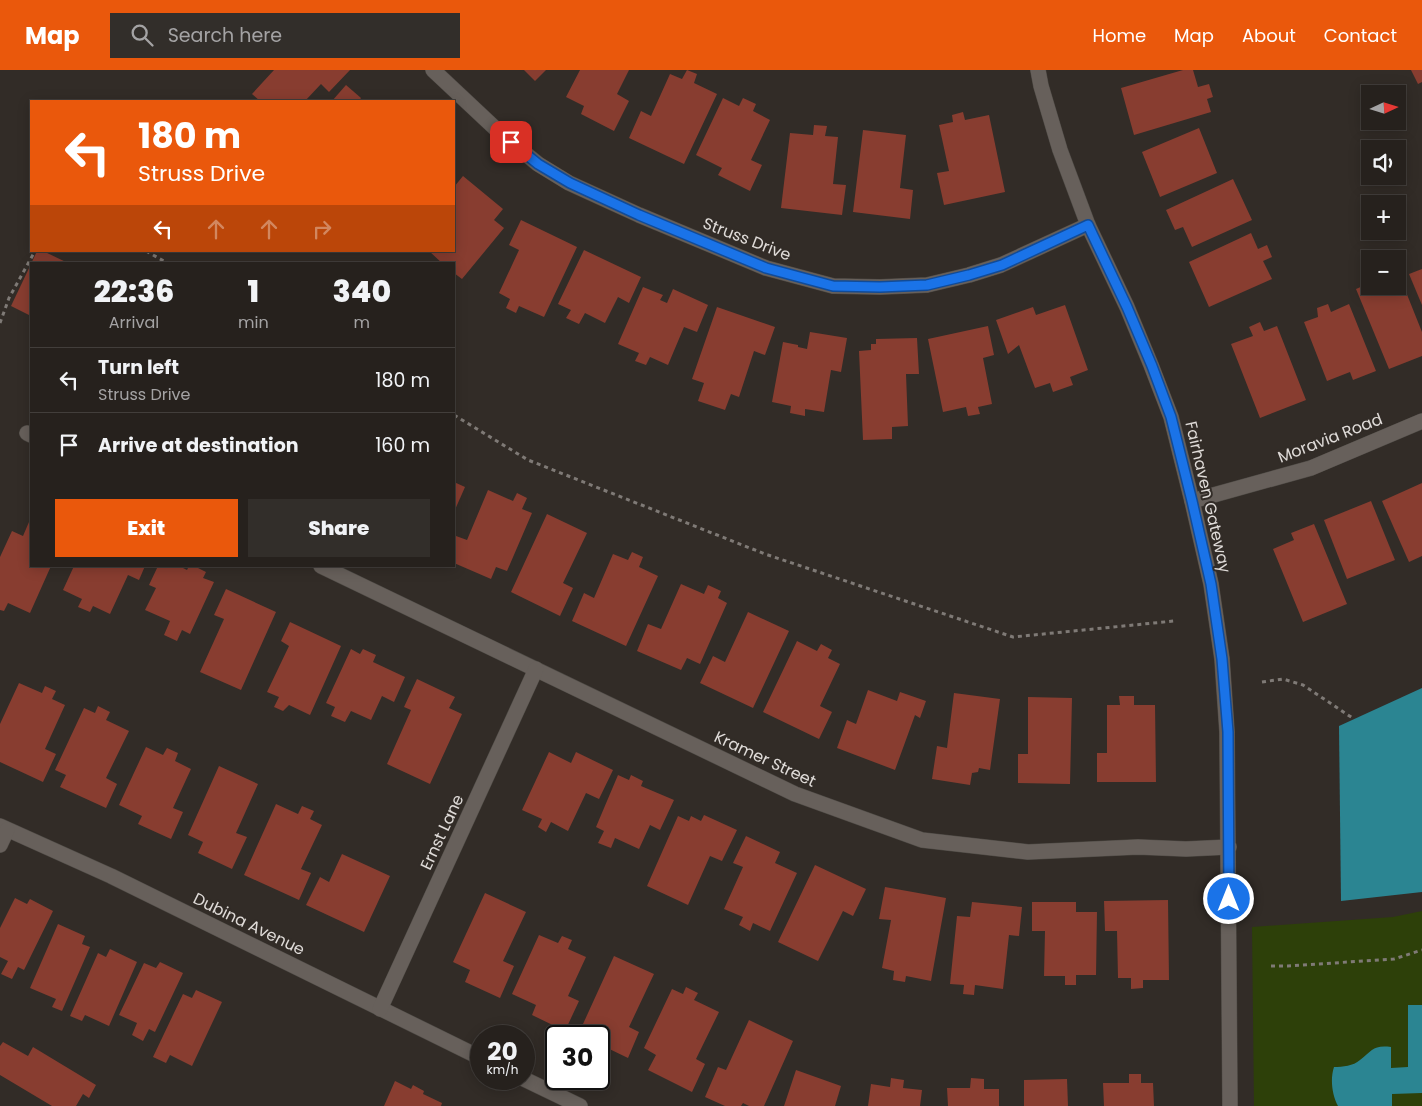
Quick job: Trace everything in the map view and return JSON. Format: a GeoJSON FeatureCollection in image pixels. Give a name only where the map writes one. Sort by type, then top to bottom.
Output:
{"type":"FeatureCollection","features":[{"type":"Feature","properties":{"kind":"street","name":"Struss Drive"},"geometry":{"type":"LineString","coordinates":[[433,70],[504,137],[538,164],[570,183],[639,215],[766,268],[833,286],[927,285],[969,275],[1002,265],[1088,225]]}},
{"type":"Feature","properties":{"kind":"street","name":"Fairhaven Gateway"},"geometry":{"type":"LineString","coordinates":[[1038,70],[1060,150],[1088,225],[1127,307],[1171,417],[1211,584],[1222,659],[1228,732],[1230,1106]]}},
{"type":"Feature","properties":{"kind":"street","name":"Moravia Road"},"geometry":{"type":"LineString","coordinates":[[1192,501],[1312,468],[1422,421]]}},
{"type":"Feature","properties":{"kind":"street","name":"Kramer Street"},"geometry":{"type":"LineString","coordinates":[[323,567],[795,794],[922,840],[1028,852],[1138,847],[1186,849],[1229,847]]}},
{"type":"Feature","properties":{"kind":"street","name":"Ernst Lane"},"geometry":{"type":"LineString","coordinates":[[380,1009],[536,669]]}},
{"type":"Feature","properties":{"kind":"street","name":"Dubina Avenue"},"geometry":{"type":"LineString","coordinates":[[4,828],[111,876],[470,1053]]}},
{"type":"Feature","properties":{"kind":"street"},"geometry":{"type":"LineString","coordinates":[[0,845],[4,828]]}},
{"type":"Feature","properties":{"kind":"street"},"geometry":{"type":"LineString","coordinates":[[535,1084],[580,1106]]}},
{"type":"Feature","properties":{"kind":"path"},"geometry":{"type":"LineString","coordinates":[[0,323],[9,298],[34,252]]}},
{"type":"Feature","properties":{"kind":"path"},"geometry":{"type":"LineString","coordinates":[[148,252],[165,262]]}},
{"type":"Feature","properties":{"kind":"path"},"geometry":{"type":"LineString","coordinates":[[455,416],[528,460],[765,554],[1013,637],[1174,621]]}},
{"type":"Feature","properties":{"kind":"path"},"geometry":{"type":"LineString","coordinates":[[1262,682],[1283,679],[1303,685],[1354,719]]}},
{"type":"Feature","properties":{"kind":"path"},"geometry":{"type":"LineString","coordinates":[[1271,966],[1394,959],[1422,950]]}},
{"type":"Feature","properties":{"kind":"green space"},"geometry":{"type":"Polygon","coordinates":[[[1422,911],[1422,1106],[1254,1106],[1252,927],[1393,917],[1422,911]]]}},
{"type":"Feature","properties":{"kind":"water"},"geometry":{"type":"Polygon","coordinates":[[[1422,688],[1422,892],[1341,901],[1339,726],[1422,688]]]}},
{"type":"Feature","properties":{"kind":"water"},"geometry":{"type":"Polygon","coordinates":[[[1408,1005],[1422,1005],[1422,1093],[1392,1094],[1392,1106],[1338,1106],[1332,1087],[1334,1067],[1354,1064],[1374,1049],[1391,1047],[1391,1068],[1408,1067],[1408,1005]]]}},
{"type":"Feature","properties":{"kind":"building"},"geometry":{"type":"Polygon","coordinates":[[[274,70],[350,70],[329,92],[321,84],[306,100],[259,100],[252,94],[274,70]]]}},
{"type":"Feature","properties":{"kind":"building"},"geometry":{"type":"Polygon","coordinates":[[[524,70],[546,70],[535,81],[524,70]]]}},
{"type":"Feature","properties":{"kind":"building"},"geometry":{"type":"Polygon","coordinates":[[[580,70],[629,70],[617,94],[629,101],[614,131],[581,114],[584,106],[566,97],[580,70]]]}},
{"type":"Feature","properties":{"kind":"building"},"geometry":{"type":"Polygon","coordinates":[[[687,70],[697,74],[694,83],[717,94],[684,164],[629,138],[641,111],[651,116],[670,74],[682,79],[687,70]]]}},
{"type":"Feature","properties":{"kind":"building"},"geometry":{"type":"Polygon","coordinates":[[[1183,70],[1193,70],[1198,87],[1209,84],[1213,97],[1207,99],[1211,112],[1134,135],[1121,88],[1183,70]]]}},
{"type":"Feature","properties":{"kind":"building"},"geometry":{"type":"Polygon","coordinates":[[[1411,70],[1422,70],[1422,82],[1418,84],[1411,70]]]}},
{"type":"Feature","properties":{"kind":"building"},"geometry":{"type":"Polygon","coordinates":[[[346,85],[361,98],[360,100],[333,100],[346,85]]]}},
{"type":"Feature","properties":{"kind":"building"},"geometry":{"type":"Polygon","coordinates":[[[723,98],[739,106],[743,98],[756,104],[753,111],[770,120],[751,160],[762,165],[750,191],[718,175],[722,168],[696,155],[723,98]]]}},
{"type":"Feature","properties":{"kind":"building"},"geometry":{"type":"Polygon","coordinates":[[[963,112],[965,120],[989,115],[1005,192],[944,205],[937,173],[949,171],[939,125],[953,122],[952,115],[963,112]]]}},
{"type":"Feature","properties":{"kind":"building"},"geometry":{"type":"Polygon","coordinates":[[[814,125],[827,126],[825,136],[838,137],[833,184],[846,185],[842,215],[781,208],[790,133],[813,135],[814,125]]]}},
{"type":"Feature","properties":{"kind":"building"},"geometry":{"type":"Polygon","coordinates":[[[1199,128],[1217,173],[1160,197],[1142,152],[1199,128]]]}},
{"type":"Feature","properties":{"kind":"building"},"geometry":{"type":"Polygon","coordinates":[[[863,130],[906,135],[900,188],[913,190],[910,219],[853,212],[863,130]]]}},
{"type":"Feature","properties":{"kind":"building"},"geometry":{"type":"Polygon","coordinates":[[[463,176],[503,209],[494,220],[504,228],[462,279],[455,274],[455,262],[441,262],[430,252],[455,252],[455,186],[463,176]]]}},
{"type":"Feature","properties":{"kind":"building"},"geometry":{"type":"Polygon","coordinates":[[[1233,179],[1252,220],[1192,247],[1183,227],[1175,230],[1166,210],[1233,179]]]}},
{"type":"Feature","properties":{"kind":"building"},"geometry":{"type":"Polygon","coordinates":[[[521,220],[577,247],[544,317],[519,306],[516,313],[506,308],[510,299],[499,293],[519,250],[509,245],[521,220]]]}},
{"type":"Feature","properties":{"kind":"building"},"geometry":{"type":"Polygon","coordinates":[[[1251,233],[1258,249],[1267,245],[1272,257],[1263,261],[1272,279],[1209,307],[1189,262],[1251,233]]]}},
{"type":"Feature","properties":{"kind":"building"},"geometry":{"type":"Polygon","coordinates":[[[584,250],[641,277],[629,303],[618,297],[605,323],[585,313],[579,324],[566,318],[571,310],[558,304],[584,250]]]}},
{"type":"Feature","properties":{"kind":"building"},"geometry":{"type":"Polygon","coordinates":[[[37,252],[45,252],[66,262],[32,262],[37,252]]]}},
{"type":"Feature","properties":{"kind":"building"},"geometry":{"type":"Polygon","coordinates":[[[30,266],[30,316],[11,306],[30,266]]]}},
{"type":"Feature","properties":{"kind":"building"},"geometry":{"type":"Polygon","coordinates":[[[1422,269],[1422,305],[1409,274],[1422,269]]]}},
{"type":"Feature","properties":{"kind":"building"},"geometry":{"type":"Polygon","coordinates":[[[643,287],[663,295],[660,300],[667,303],[673,289],[708,305],[697,332],[684,327],[668,365],[650,357],[646,365],[635,361],[639,353],[618,344],[643,287]]]}},
{"type":"Feature","properties":{"kind":"building"},"geometry":{"type":"Polygon","coordinates":[[[1361,287],[1361,295],[1406,295],[1406,292],[1422,332],[1422,356],[1389,369],[1356,289],[1361,287]]]}},
{"type":"Feature","properties":{"kind":"building"},"geometry":{"type":"Polygon","coordinates":[[[1328,304],[1331,312],[1349,304],[1376,371],[1353,380],[1350,372],[1327,381],[1304,322],[1318,317],[1317,308],[1328,304]]]}},
{"type":"Feature","properties":{"kind":"building"},"geometry":{"type":"Polygon","coordinates":[[[1065,305],[1088,370],[1070,377],[1073,385],[1053,392],[1050,383],[1035,388],[1019,345],[1008,354],[996,320],[1033,307],[1036,315],[1065,305]]]}},
{"type":"Feature","properties":{"kind":"building"},"geometry":{"type":"Polygon","coordinates":[[[717,307],[775,327],[765,355],[754,351],[739,397],[731,394],[725,410],[698,401],[704,383],[692,379],[717,307]]]}},
{"type":"Feature","properties":{"kind":"building"},"geometry":{"type":"Polygon","coordinates":[[[1260,322],[1264,331],[1277,326],[1306,400],[1260,418],[1231,344],[1253,336],[1249,327],[1260,322]]]}},
{"type":"Feature","properties":{"kind":"building"},"geometry":{"type":"Polygon","coordinates":[[[988,326],[994,355],[983,358],[992,404],[978,407],[980,414],[968,416],[966,407],[943,412],[928,339],[988,326]]]}},
{"type":"Feature","properties":{"kind":"building"},"geometry":{"type":"Polygon","coordinates":[[[810,332],[847,338],[841,372],[831,370],[824,412],[805,409],[805,416],[790,413],[791,406],[772,402],[783,342],[807,349],[810,332]]]}},
{"type":"Feature","properties":{"kind":"building"},"geometry":{"type":"Polygon","coordinates":[[[917,338],[919,374],[906,374],[908,426],[892,427],[892,439],[863,440],[859,351],[871,350],[871,344],[876,344],[876,339],[917,338]]]}},
{"type":"Feature","properties":{"kind":"building"},"geometry":{"type":"Polygon","coordinates":[[[455,482],[465,487],[455,510],[455,482]]]}},
{"type":"Feature","properties":{"kind":"building"},"geometry":{"type":"Polygon","coordinates":[[[1422,483],[1422,556],[1409,562],[1382,501],[1422,483]]]}},
{"type":"Feature","properties":{"kind":"building"},"geometry":{"type":"Polygon","coordinates":[[[488,490],[513,501],[517,493],[527,498],[522,509],[532,513],[507,571],[496,567],[491,579],[455,563],[456,536],[467,540],[488,490]]]}},
{"type":"Feature","properties":{"kind":"building"},"geometry":{"type":"Polygon","coordinates":[[[1371,501],[1395,560],[1347,579],[1324,520],[1371,501]]]}},
{"type":"Feature","properties":{"kind":"building"},"geometry":{"type":"Polygon","coordinates":[[[547,514],[587,533],[563,583],[573,588],[560,616],[511,592],[547,514]]]}},
{"type":"Feature","properties":{"kind":"building"},"geometry":{"type":"Polygon","coordinates":[[[29,522],[30,567],[51,567],[30,613],[8,603],[4,611],[0,610],[0,557],[12,531],[23,536],[29,522]]]}},
{"type":"Feature","properties":{"kind":"building"},"geometry":{"type":"Polygon","coordinates":[[[1314,524],[1347,604],[1303,622],[1273,549],[1294,540],[1291,533],[1314,524]]]}},
{"type":"Feature","properties":{"kind":"building"},"geometry":{"type":"Polygon","coordinates":[[[632,552],[643,557],[639,567],[658,576],[626,646],[572,621],[584,593],[594,598],[613,554],[628,560],[632,552]]]}},
{"type":"Feature","properties":{"kind":"building"},"geometry":{"type":"Polygon","coordinates":[[[74,567],[145,567],[139,580],[128,575],[110,614],[93,606],[90,612],[78,607],[82,599],[63,590],[74,567]]]}},
{"type":"Feature","properties":{"kind":"building"},"geometry":{"type":"Polygon","coordinates":[[[158,567],[181,567],[187,570],[188,567],[196,567],[206,572],[203,578],[214,582],[190,634],[182,630],[177,641],[164,635],[170,621],[145,610],[156,588],[149,585],[158,567]]]}},
{"type":"Feature","properties":{"kind":"building"},"geometry":{"type":"Polygon","coordinates":[[[681,584],[704,594],[708,585],[721,591],[718,598],[727,603],[700,664],[687,658],[681,670],[637,651],[648,624],[661,629],[681,584]]]}},
{"type":"Feature","properties":{"kind":"building"},"geometry":{"type":"Polygon","coordinates":[[[226,589],[276,612],[241,690],[200,672],[224,619],[214,615],[226,589]]]}},
{"type":"Feature","properties":{"kind":"building"},"geometry":{"type":"Polygon","coordinates":[[[748,612],[789,631],[753,708],[700,683],[713,656],[725,662],[748,612]]]}},
{"type":"Feature","properties":{"kind":"building"},"geometry":{"type":"Polygon","coordinates":[[[290,622],[341,646],[310,715],[289,705],[283,711],[274,707],[279,697],[267,692],[289,646],[281,641],[290,622]]]}},
{"type":"Feature","properties":{"kind":"building"},"geometry":{"type":"Polygon","coordinates":[[[797,641],[817,651],[821,644],[832,650],[828,658],[840,664],[820,706],[832,712],[819,739],[763,712],[797,641]]]}},
{"type":"Feature","properties":{"kind":"building"},"geometry":{"type":"Polygon","coordinates":[[[351,649],[360,654],[363,649],[376,655],[373,662],[405,677],[394,702],[382,696],[371,720],[351,711],[345,722],[331,716],[335,707],[326,703],[351,649]]]}},
{"type":"Feature","properties":{"kind":"building"},"geometry":{"type":"Polygon","coordinates":[[[417,679],[455,697],[449,708],[462,714],[430,784],[387,764],[411,710],[404,707],[417,679]]]}},
{"type":"Feature","properties":{"kind":"building"},"geometry":{"type":"Polygon","coordinates":[[[19,683],[42,693],[45,686],[56,691],[52,699],[65,705],[45,749],[56,754],[43,782],[0,762],[0,724],[19,683]]]}},
{"type":"Feature","properties":{"kind":"building"},"geometry":{"type":"Polygon","coordinates":[[[868,690],[897,701],[900,692],[926,701],[920,718],[915,715],[895,770],[837,748],[847,720],[856,724],[868,690]]]}},
{"type":"Feature","properties":{"kind":"building"},"geometry":{"type":"Polygon","coordinates":[[[954,693],[1000,699],[990,770],[979,768],[978,772],[972,773],[970,785],[932,779],[937,746],[947,748],[954,693]]]}},
{"type":"Feature","properties":{"kind":"building"},"geometry":{"type":"Polygon","coordinates":[[[1119,696],[1134,696],[1134,705],[1155,705],[1156,782],[1097,782],[1097,753],[1107,753],[1107,705],[1120,705],[1119,696]]]}},
{"type":"Feature","properties":{"kind":"building"},"geometry":{"type":"Polygon","coordinates":[[[1028,697],[1072,698],[1070,784],[1018,783],[1018,754],[1028,754],[1028,697]]]}},
{"type":"Feature","properties":{"kind":"building"},"geometry":{"type":"Polygon","coordinates":[[[98,706],[110,712],[106,720],[129,731],[106,778],[117,784],[106,808],[60,787],[66,775],[55,770],[84,708],[95,713],[98,706]]]}},
{"type":"Feature","properties":{"kind":"building"},"geometry":{"type":"Polygon","coordinates":[[[146,747],[163,755],[167,748],[178,753],[175,761],[191,769],[173,808],[183,812],[171,839],[138,824],[142,816],[119,805],[146,747]]]}},
{"type":"Feature","properties":{"kind":"building"},"geometry":{"type":"Polygon","coordinates":[[[549,752],[571,763],[576,752],[613,770],[599,799],[586,793],[568,831],[551,822],[546,832],[538,827],[542,819],[522,810],[549,752]]]}},
{"type":"Feature","properties":{"kind":"building"},"geometry":{"type":"Polygon","coordinates":[[[219,766],[258,784],[236,833],[247,837],[232,869],[198,853],[203,842],[188,835],[219,766]]]}},
{"type":"Feature","properties":{"kind":"building"},"geometry":{"type":"Polygon","coordinates":[[[618,775],[629,780],[631,775],[643,781],[641,786],[674,800],[660,830],[650,825],[639,849],[615,838],[611,848],[598,843],[604,831],[596,827],[618,775]]]}},
{"type":"Feature","properties":{"kind":"building"},"geometry":{"type":"Polygon","coordinates":[[[276,804],[298,814],[302,806],[314,811],[310,819],[322,825],[301,869],[311,873],[299,900],[244,875],[276,804]]]}},
{"type":"Feature","properties":{"kind":"building"},"geometry":{"type":"Polygon","coordinates":[[[704,815],[737,830],[722,861],[710,856],[688,905],[647,886],[678,816],[689,821],[691,816],[701,821],[704,815]]]}},
{"type":"Feature","properties":{"kind":"building"},"geometry":{"type":"Polygon","coordinates":[[[746,836],[780,852],[775,863],[797,873],[770,931],[753,923],[750,931],[739,925],[743,917],[724,909],[743,867],[733,863],[746,836]]]}},
{"type":"Feature","properties":{"kind":"building"},"geometry":{"type":"Polygon","coordinates":[[[342,854],[390,876],[364,932],[306,905],[320,877],[329,882],[342,854]]]}},
{"type":"Feature","properties":{"kind":"building"},"geometry":{"type":"Polygon","coordinates":[[[815,865],[866,889],[853,916],[843,911],[818,961],[778,942],[815,865]]]}},
{"type":"Feature","properties":{"kind":"building"},"geometry":{"type":"Polygon","coordinates":[[[885,887],[946,898],[931,981],[906,976],[905,982],[893,980],[894,971],[882,968],[891,920],[879,919],[885,887]]]}},
{"type":"Feature","properties":{"kind":"building"},"geometry":{"type":"Polygon","coordinates":[[[485,893],[526,912],[503,961],[514,966],[500,998],[465,982],[470,970],[453,962],[485,893]]]}},
{"type":"Feature","properties":{"kind":"building"},"geometry":{"type":"Polygon","coordinates":[[[15,898],[27,904],[30,899],[53,911],[24,970],[18,967],[12,979],[1,974],[8,961],[0,957],[0,928],[15,898]]]}},
{"type":"Feature","properties":{"kind":"building"},"geometry":{"type":"Polygon","coordinates":[[[1168,900],[1169,980],[1143,980],[1143,988],[1131,989],[1131,978],[1118,978],[1117,931],[1105,931],[1104,901],[1168,900]]]}},
{"type":"Feature","properties":{"kind":"building"},"geometry":{"type":"Polygon","coordinates":[[[972,902],[1022,907],[1019,936],[1009,935],[1003,989],[975,985],[974,995],[963,994],[964,985],[950,984],[957,916],[970,917],[972,902]]]}},
{"type":"Feature","properties":{"kind":"building"},"geometry":{"type":"Polygon","coordinates":[[[1032,902],[1076,902],[1076,912],[1097,912],[1096,975],[1076,975],[1076,985],[1065,985],[1065,976],[1044,976],[1045,931],[1032,931],[1032,902]]]}},
{"type":"Feature","properties":{"kind":"building"},"geometry":{"type":"Polygon","coordinates":[[[58,924],[85,936],[82,944],[90,947],[62,1011],[52,1007],[56,999],[30,988],[58,924]]]}},
{"type":"Feature","properties":{"kind":"building"},"geometry":{"type":"Polygon","coordinates":[[[539,935],[558,943],[562,936],[572,940],[568,949],[586,957],[568,996],[579,1001],[568,1025],[553,1025],[532,1015],[536,1005],[512,994],[539,935]]]}},
{"type":"Feature","properties":{"kind":"building"},"geometry":{"type":"Polygon","coordinates":[[[110,949],[137,962],[109,1026],[85,1015],[82,1021],[70,1016],[98,953],[106,957],[110,949]]]}},
{"type":"Feature","properties":{"kind":"building"},"geometry":{"type":"Polygon","coordinates":[[[614,956],[654,974],[629,1027],[639,1032],[628,1058],[610,1049],[610,1025],[583,1025],[614,956]]]}},
{"type":"Feature","properties":{"kind":"building"},"geometry":{"type":"Polygon","coordinates":[[[160,962],[183,973],[155,1032],[149,1029],[143,1041],[132,1035],[137,1023],[119,1015],[144,963],[156,968],[160,962]]]}},
{"type":"Feature","properties":{"kind":"building"},"geometry":{"type":"Polygon","coordinates":[[[686,987],[698,993],[694,1000],[719,1012],[696,1059],[705,1064],[692,1092],[648,1070],[656,1055],[644,1048],[672,989],[683,994],[686,987]]]}},
{"type":"Feature","properties":{"kind":"building"},"geometry":{"type":"Polygon","coordinates":[[[196,990],[222,1002],[192,1066],[170,1055],[166,1063],[153,1057],[183,994],[192,998],[196,990]]]}},
{"type":"Feature","properties":{"kind":"building"},"geometry":{"type":"Polygon","coordinates":[[[749,1020],[793,1041],[764,1106],[749,1106],[743,1103],[741,1106],[725,1106],[705,1097],[718,1067],[726,1070],[749,1020]]]}},
{"type":"Feature","properties":{"kind":"building"},"geometry":{"type":"Polygon","coordinates":[[[3,1042],[28,1056],[33,1047],[96,1085],[89,1098],[83,1094],[76,1106],[52,1106],[0,1075],[0,1046],[3,1042]]]}},
{"type":"Feature","properties":{"kind":"building"},"geometry":{"type":"Polygon","coordinates":[[[796,1070],[841,1086],[835,1106],[784,1106],[796,1070]]]}},
{"type":"Feature","properties":{"kind":"building"},"geometry":{"type":"Polygon","coordinates":[[[1129,1074],[1141,1074],[1141,1083],[1153,1083],[1154,1106],[1104,1106],[1103,1083],[1129,1083],[1129,1074]]]}},
{"type":"Feature","properties":{"kind":"building"},"geometry":{"type":"Polygon","coordinates":[[[891,1078],[904,1080],[903,1088],[922,1090],[920,1106],[868,1106],[871,1084],[890,1087],[891,1078]]]}},
{"type":"Feature","properties":{"kind":"building"},"geometry":{"type":"Polygon","coordinates":[[[971,1078],[984,1079],[984,1089],[999,1089],[999,1106],[948,1106],[947,1088],[970,1088],[971,1078]]]}},
{"type":"Feature","properties":{"kind":"building"},"geometry":{"type":"Polygon","coordinates":[[[1067,1079],[1068,1106],[1024,1106],[1024,1080],[1067,1079]]]}},
{"type":"Feature","properties":{"kind":"building"},"geometry":{"type":"Polygon","coordinates":[[[395,1081],[411,1089],[413,1085],[424,1091],[423,1094],[442,1103],[441,1106],[384,1106],[395,1081]]]}},
{"type":"Feature","properties":{"kind":"route"},"geometry":{"type":"LineString","coordinates":[[511,142],[538,164],[570,183],[639,215],[766,268],[833,286],[927,285],[969,275],[1002,265],[1088,225],[1127,307],[1171,417],[1211,584],[1222,659],[1228,732],[1229,899]]}}]}
